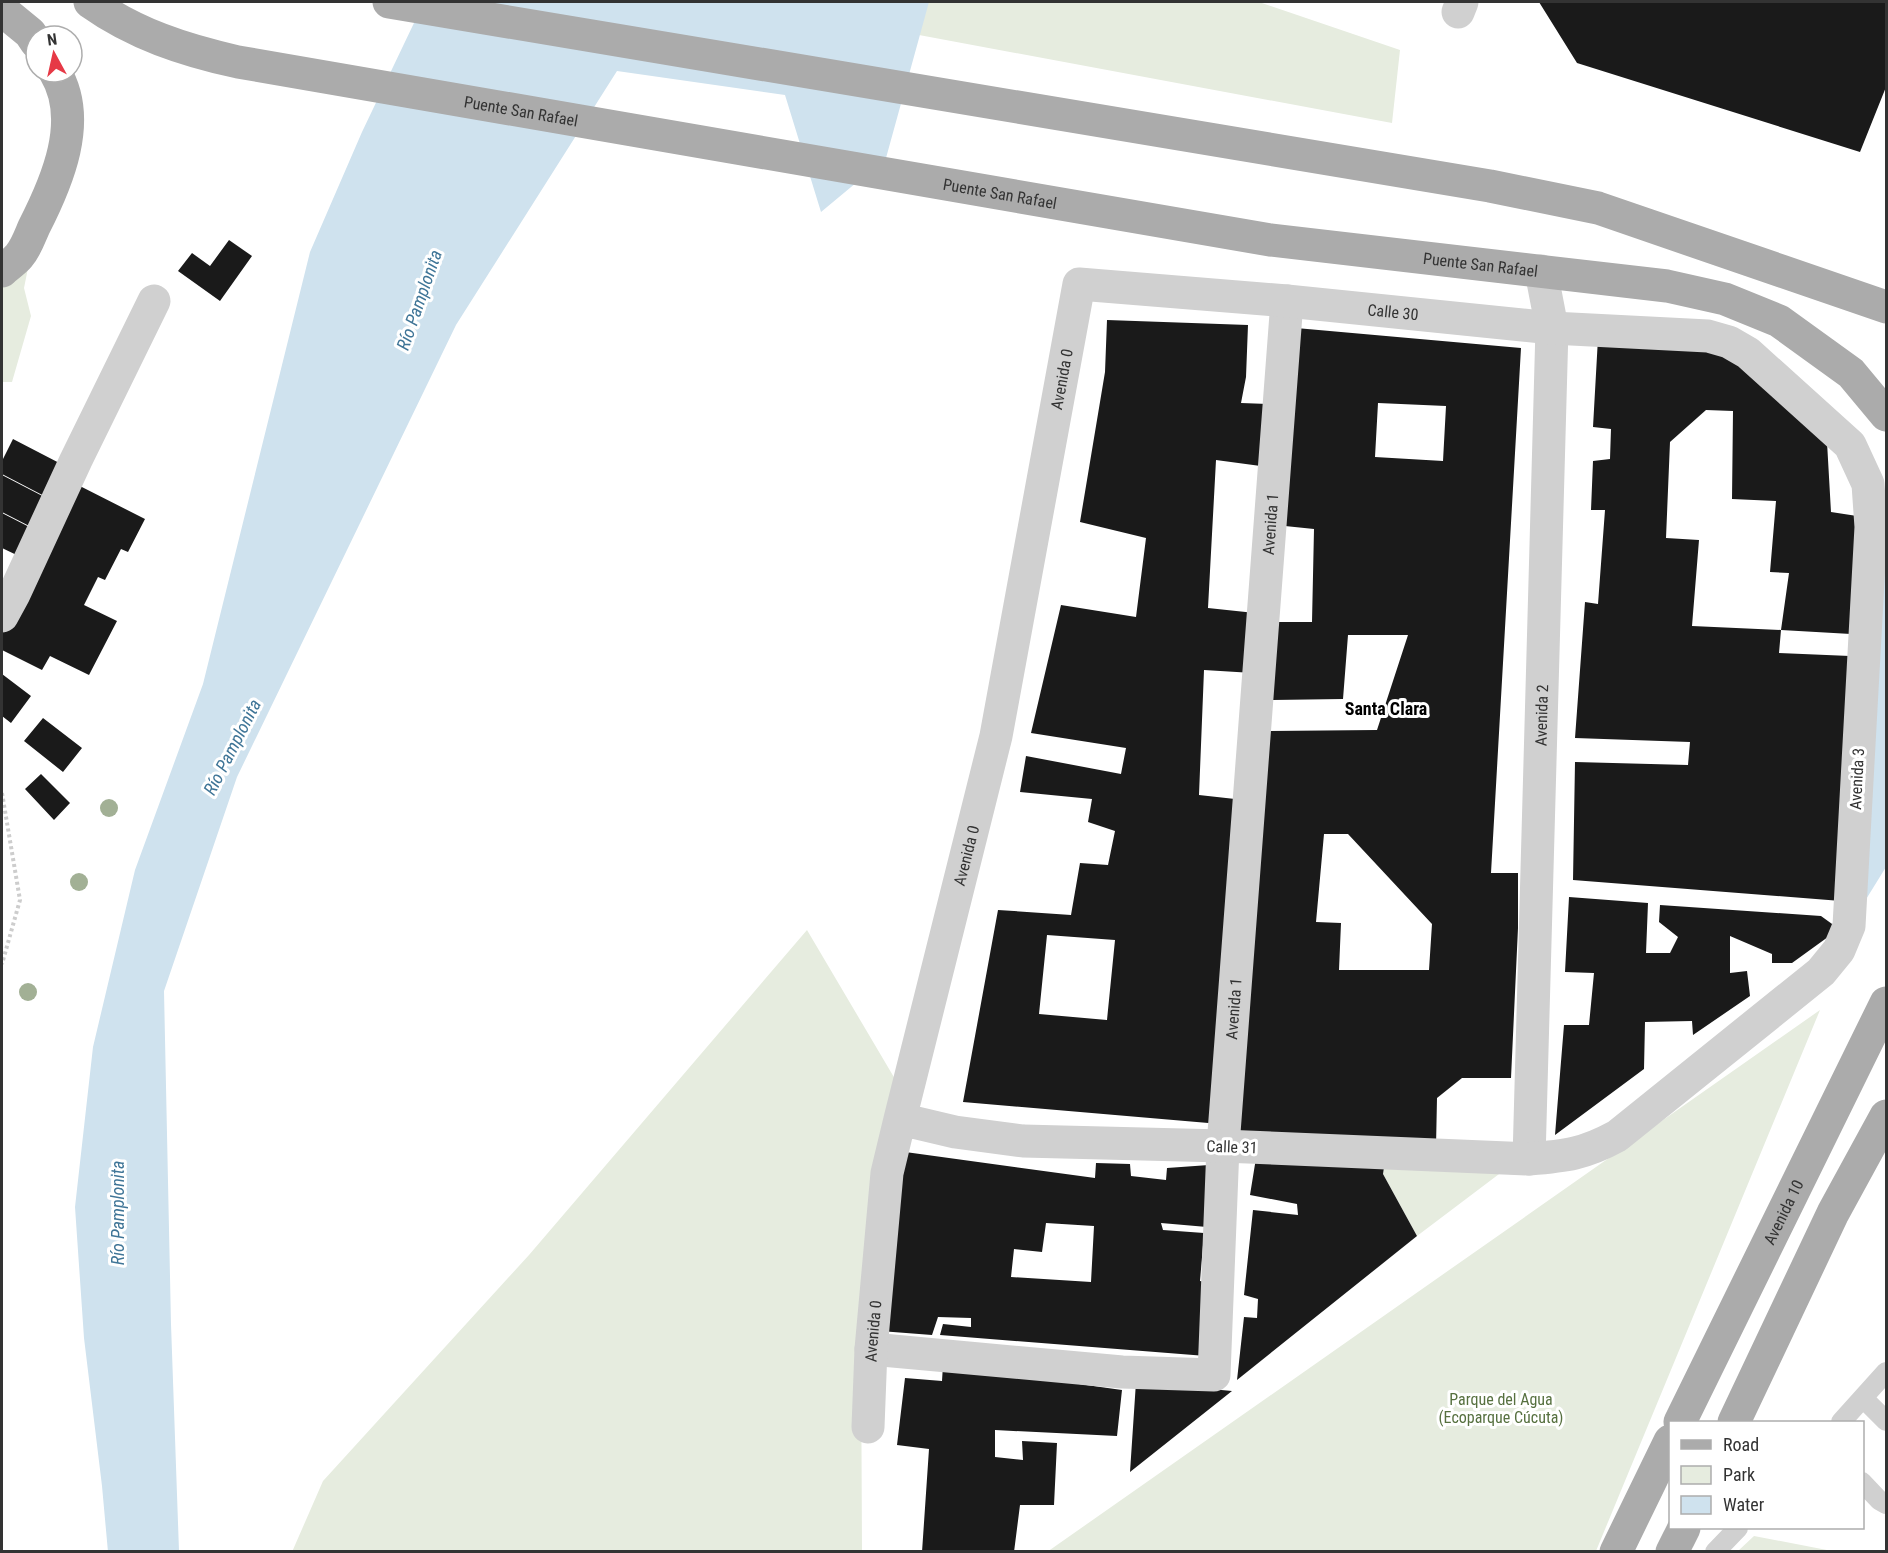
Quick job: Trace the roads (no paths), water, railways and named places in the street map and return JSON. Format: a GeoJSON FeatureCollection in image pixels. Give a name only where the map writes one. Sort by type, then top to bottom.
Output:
{"type":"FeatureCollection","features":[{"type":"Feature","properties":{"kind":"main road","name":"Puente San Rafael"},"geometry":{"type":"LineString","coordinates":[[72,2],[99,8],[163,42],[197,53],[238,62],[1270,240],[1667,286],[1725,299],[1779,321],[1851,373],[1887,415]]}},
{"type":"Feature","properties":{"kind":"main road"},"geometry":{"type":"LineString","coordinates":[[389,2],[1490,186],[1598,208],[1887,307]]}},
{"type":"Feature","properties":{"kind":"main road"},"geometry":{"type":"LineString","coordinates":[[2,10],[24,28]]}},
{"type":"Feature","properties":{"kind":"main road"},"geometry":{"type":"LineString","coordinates":[[2,271],[20,255],[43,210],[66,148],[68,118],[62,84]]}},
{"type":"Feature","properties":{"kind":"main road","name":"Avenida 10"},"geometry":{"type":"LineString","coordinates":[[1680,1421],[1883,1009]]}},
{"type":"Feature","properties":{"kind":"main road"},"geometry":{"type":"LineString","coordinates":[[1734,1421],[1833,1213],[1887,1116]]}},
{"type":"Feature","properties":{"kind":"main road"},"geometry":{"type":"LineString","coordinates":[[1616,1551],[1669,1445]]}},
{"type":"Feature","properties":{"kind":"main road"},"geometry":{"type":"LineString","coordinates":[[1672,1551],[1683,1529]]}},
{"type":"Feature","properties":{"kind":"street","name":"Avenida 2"},"geometry":{"type":"LineString","coordinates":[[1529,1159],[1552,328],[1541,271]]}},
{"type":"Feature","properties":{"kind":"street","name":"Calle 30"},"geometry":{"type":"LineString","coordinates":[[1079,284],[1287,301],[1552,328],[1708,336]]}},
{"type":"Feature","properties":{"kind":"street","name":"Avenida 0"},"geometry":{"type":"LineString","coordinates":[[868,1427],[871,1349],[887,1173],[996,736],[1079,284]]}},
{"type":"Feature","properties":{"kind":"street"},"geometry":{"type":"LineString","coordinates":[[2,616],[154,301]]}},
{"type":"Feature","properties":{"kind":"street","name":"Avenida 1"},"geometry":{"type":"LineString","coordinates":[[871,1349],[1122,1372],[1214,1375],[1223,1146],[1287,301]]}},
{"type":"Feature","properties":{"kind":"street","name":"Avenida 3"},"geometry":{"type":"LineString","coordinates":[[1566,1156],[1594,1148],[1617,1136],[1821,972],[1839,950],[1849,926],[1871,527],[1868,484],[1850,445],[1748,353],[1729,342],[1708,336]]}},
{"type":"Feature","properties":{"kind":"street","name":"Calle 31"},"geometry":{"type":"LineString","coordinates":[[900,1119],[955,1132],[1023,1141],[1223,1146],[1529,1159],[1566,1156]]}},
{"type":"Feature","properties":{"kind":"lane"},"geometry":{"type":"LineString","coordinates":[[1842,1421],[1887,1372]]}},
{"type":"Feature","properties":{"kind":"lane"},"geometry":{"type":"LineString","coordinates":[[1864,1399],[1887,1421]]}},
{"type":"Feature","properties":{"kind":"lane"},"geometry":{"type":"LineString","coordinates":[[1864,1483],[1879,1500],[1887,1504]]}},
{"type":"Feature","properties":{"kind":"lane"},"geometry":{"type":"LineString","coordinates":[[1715,1551],[1736,1529]]}},
{"type":"Feature","properties":{"kind":"water","name":"Río Pamplonita"},"geometry":{"type":"Polygon","coordinates":[[[424,2],[929,2],[886,158],[821,212],[785,95],[617,71],[456,325],[237,777],[164,991],[171,1324],[179,1551],[108,1552],[84,1338],[75,1207],[93,1047],[135,870],[203,684],[310,252],[362,132],[424,2]]]}},
{"type":"Feature","properties":{"kind":"water"},"geometry":{"type":"Polygon","coordinates":[[[1886,495],[1886,867],[1860,909],[1886,495]]]}},
{"type":"Feature","properties":{"kind":"district","name":"Santa Clara"},"geometry":{"type":"Point","coordinates":[1386,708]}},
{"type":"Feature","properties":{"kind":"park label","name":"Parque del Agua (Ecoparque Cúcuta)"},"geometry":{"type":"Point","coordinates":[1501,1408]}}]}
